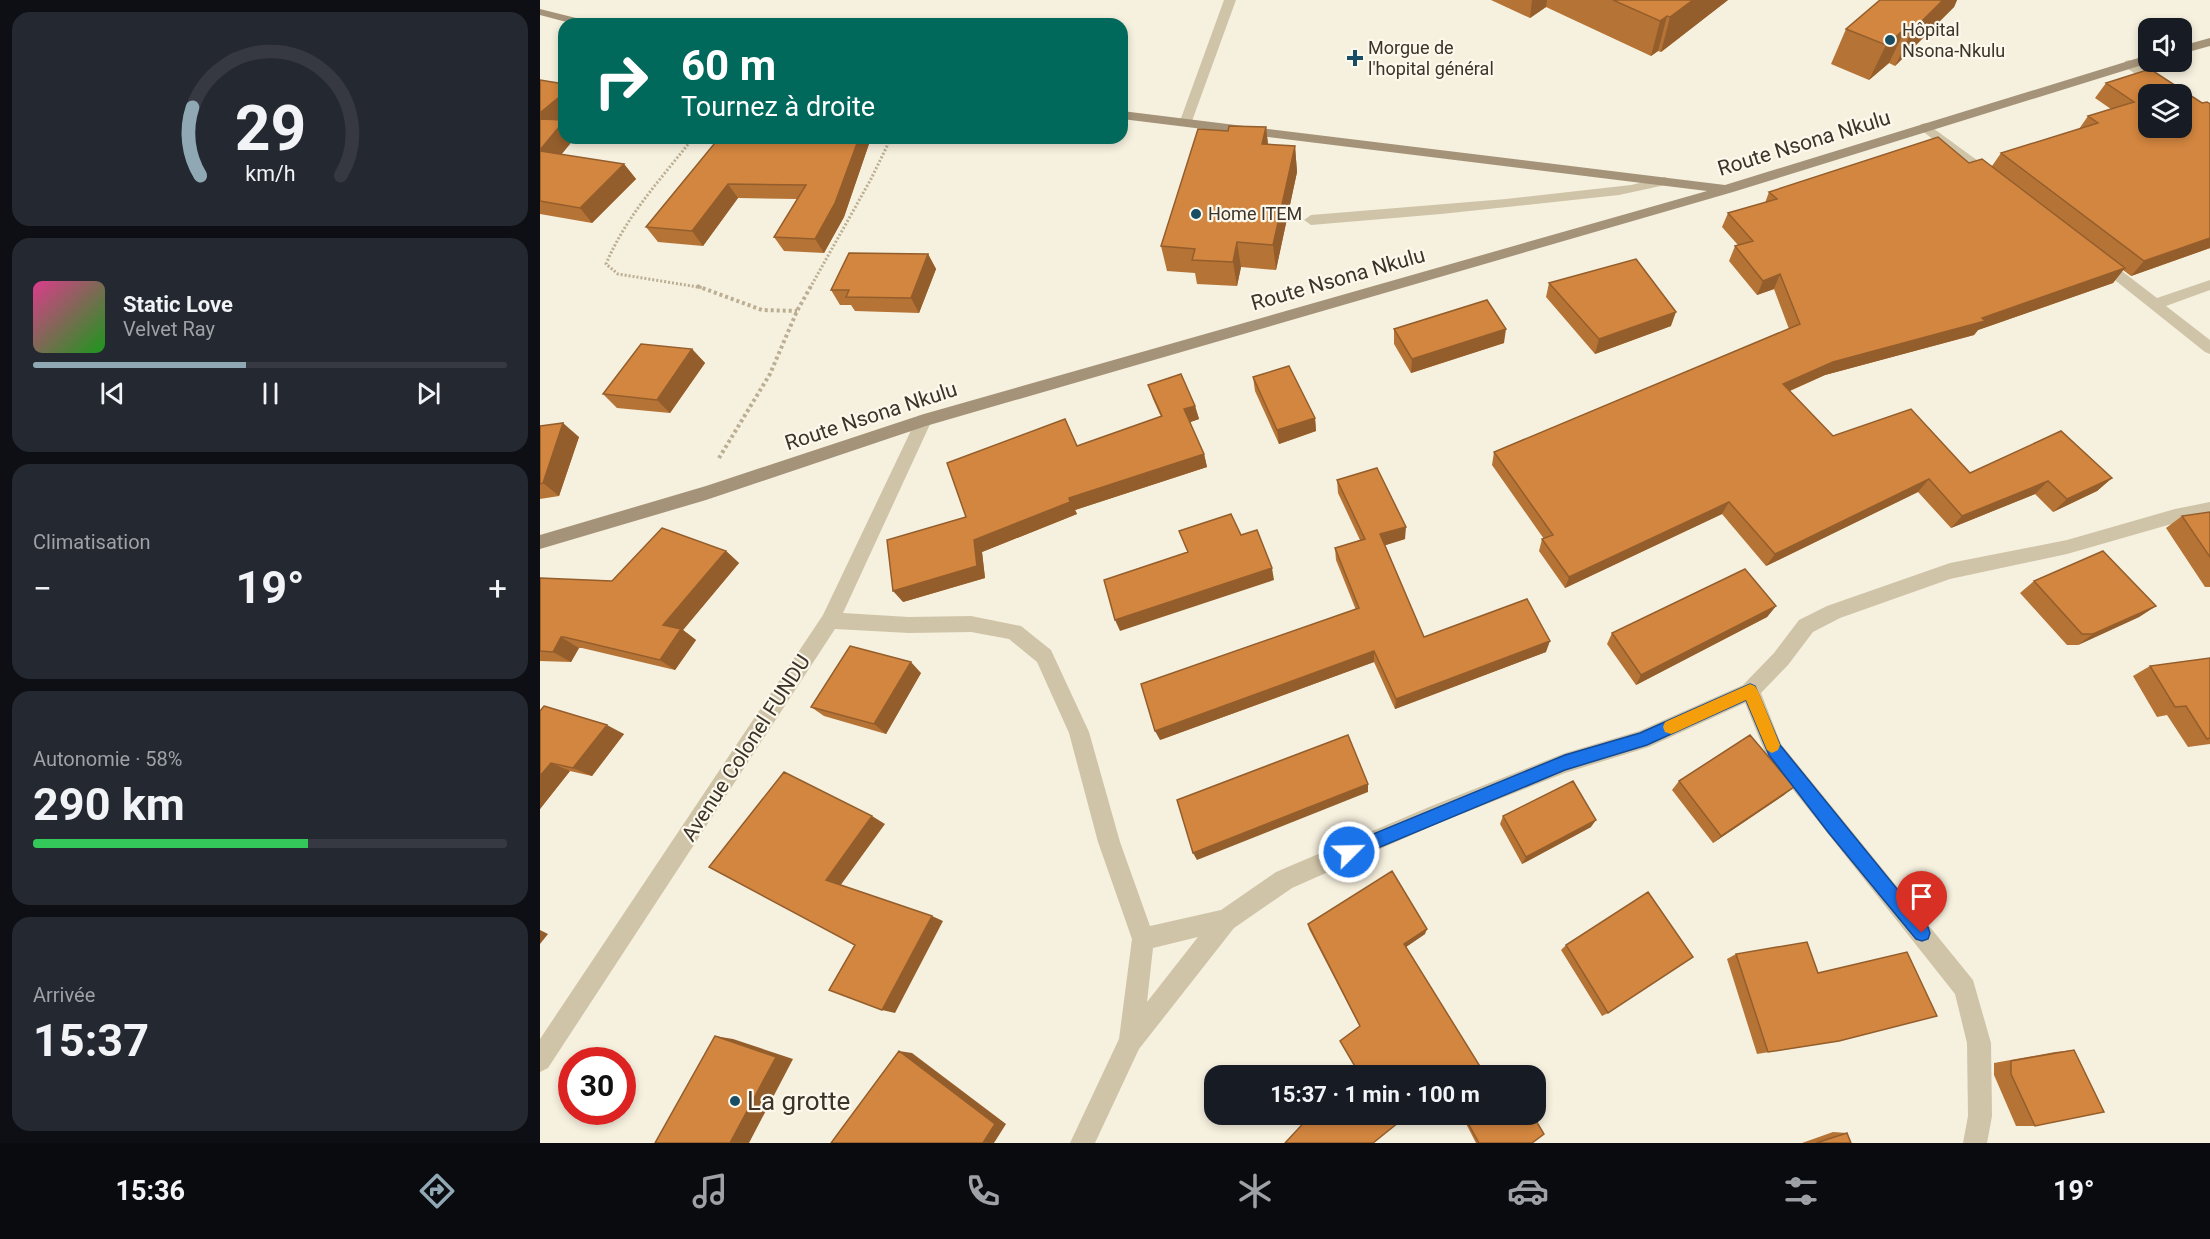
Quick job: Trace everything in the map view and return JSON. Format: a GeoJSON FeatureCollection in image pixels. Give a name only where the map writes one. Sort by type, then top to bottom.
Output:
{"type":"FeatureCollection","features":[{"type":"Feature","properties":{"kind":"street"},"geometry":{"type":"LineString","coordinates":[[1186,121],[1230,0]]}},
{"type":"Feature","properties":{"kind":"street"},"geometry":{"type":"LineString","coordinates":[[540,12],[564,18]]}},
{"type":"Feature","properties":{"kind":"street"},"geometry":{"type":"LineString","coordinates":[[2192,47],[2210,42]]}},
{"type":"Feature","properties":{"kind":"street","name":"Route Nsona Nkulu"},"geometry":{"type":"LineString","coordinates":[[540,542],[706,492],[924,420],[1728,189],[2138,62]]}},
{"type":"Feature","properties":{"kind":"street"},"geometry":{"type":"LineString","coordinates":[[2129,64],[2158,84]]}},
{"type":"Feature","properties":{"kind":"street"},"geometry":{"type":"LineString","coordinates":[[1128,116],[1728,189]]}},
{"type":"Feature","properties":{"kind":"street"},"geometry":{"type":"LineString","coordinates":[[1926,127],[1998,182]]}},
{"type":"Feature","properties":{"kind":"street"},"geometry":{"type":"LineString","coordinates":[[1311,220],[1486,207],[1580,194],[1643,189],[1665,181]]}},
{"type":"Feature","properties":{"kind":"street"},"geometry":{"type":"LineString","coordinates":[[2087,251],[2210,348]]}},
{"type":"Feature","properties":{"kind":"street"},"geometry":{"type":"LineString","coordinates":[[2155,304],[2210,285]]}},
{"type":"Feature","properties":{"kind":"street","name":"Avenue Colonel FUNDU"},"geometry":{"type":"LineString","coordinates":[[540,1060],[830,621],[924,420]]}},
{"type":"Feature","properties":{"kind":"street"},"geometry":{"type":"LineString","coordinates":[[1082,1143],[1131,1041],[1226,920],[1284,880],[1436,814],[1565,763],[1642,740],[1750,691],[1781,659],[1806,626],[1834,612],[1950,571],[2067,547],[2175,516],[2210,509]]}},
{"type":"Feature","properties":{"kind":"street"},"geometry":{"type":"LineString","coordinates":[[830,621],[909,625],[971,624],[1014,632],[1044,656],[1079,732],[1109,842],[1143,939],[1131,1041]]}},
{"type":"Feature","properties":{"kind":"street"},"geometry":{"type":"LineString","coordinates":[[1750,691],[1774,750],[1965,988],[1979,1044],[1980,1116],[1975,1143]]}},
{"type":"Feature","properties":{"kind":"street"},"geometry":{"type":"LineString","coordinates":[[1143,939],[1226,920]]}},
{"type":"Feature","properties":{"kind":"path"},"geometry":{"type":"LineString","coordinates":[[688,144],[651,189],[618,235],[606,264],[618,274],[702,287],[762,310],[797,311]]}},
{"type":"Feature","properties":{"kind":"path"},"geometry":{"type":"LineString","coordinates":[[706,492],[723,448],[770,374],[797,311],[872,179],[888,144]]}},
{"type":"Feature","properties":{"kind":"building"},"geometry":{"type":"Polygon","coordinates":[[[1613,0],[1693,0],[1670,17],[1667,16],[1660,21],[1613,0]]]}},
{"type":"Feature","properties":{"kind":"building"},"geometry":{"type":"Polygon","coordinates":[[[1880,0],[1943,0],[1912,31],[1906,28],[1886,45],[1846,29],[1880,0]]]}},
{"type":"Feature","properties":{"kind":"building"},"geometry":{"type":"Polygon","coordinates":[[[2141,72],[2155,72],[2173,84],[2138,84],[2138,138],[2192,138],[2192,96],[2202,103],[2210,104],[2210,238],[2144,261],[2001,153],[2098,123],[2088,116],[2134,102],[2106,83],[2141,72]]]}},
{"type":"Feature","properties":{"kind":"building"},"geometry":{"type":"Polygon","coordinates":[[[540,80],[558,83],[558,98],[540,113],[540,80]]]}},
{"type":"Feature","properties":{"kind":"building"},"geometry":{"type":"Polygon","coordinates":[[[540,119],[558,120],[558,128],[540,150],[540,119]]]}},
{"type":"Feature","properties":{"kind":"building"},"geometry":{"type":"Polygon","coordinates":[[[1229,126],[1266,127],[1262,144],[1295,146],[1273,245],[1237,242],[1233,262],[1192,260],[1195,249],[1161,246],[1198,129],[1228,131],[1229,126]]]}},
{"type":"Feature","properties":{"kind":"building"},"geometry":{"type":"Polygon","coordinates":[[[1938,137],[1969,163],[1982,159],[2125,268],[1982,318],[1985,321],[1833,362],[1783,384],[1833,436],[1911,409],[1970,473],[2061,431],[2112,478],[2067,499],[2048,481],[1962,516],[1929,479],[1775,554],[1729,502],[1569,577],[1542,539],[1553,535],[1494,452],[1800,324],[1780,274],[1763,281],[1735,246],[1753,241],[1728,213],[1777,199],[1769,192],[1938,137]]]}},
{"type":"Feature","properties":{"kind":"building"},"geometry":{"type":"Polygon","coordinates":[[[714,144],[857,144],[835,203],[815,239],[774,237],[806,185],[728,184],[692,231],[646,227],[714,144]]]}},
{"type":"Feature","properties":{"kind":"building"},"geometry":{"type":"Polygon","coordinates":[[[540,151],[624,164],[580,208],[540,201],[540,151]]]}},
{"type":"Feature","properties":{"kind":"building"},"geometry":{"type":"Polygon","coordinates":[[[849,253],[928,254],[911,298],[846,297],[849,290],[831,290],[849,253]]]}},
{"type":"Feature","properties":{"kind":"building"},"geometry":{"type":"Polygon","coordinates":[[[1636,259],[1676,312],[1599,339],[1549,283],[1636,259]]]}},
{"type":"Feature","properties":{"kind":"building"},"geometry":{"type":"Polygon","coordinates":[[[1487,300],[1506,329],[1412,359],[1394,329],[1487,300]]]}},
{"type":"Feature","properties":{"kind":"building"},"geometry":{"type":"Polygon","coordinates":[[[641,344],[692,349],[657,400],[603,394],[641,344]]]}},
{"type":"Feature","properties":{"kind":"building"},"geometry":{"type":"Polygon","coordinates":[[[1289,366],[1315,418],[1277,430],[1253,377],[1289,366]]]}},
{"type":"Feature","properties":{"kind":"building"},"geometry":{"type":"Polygon","coordinates":[[[1181,374],[1195,406],[1184,409],[1204,454],[1069,498],[1070,502],[974,540],[977,566],[893,591],[887,540],[966,517],[947,463],[1065,419],[1077,446],[1162,416],[1148,385],[1181,374]]]}},
{"type":"Feature","properties":{"kind":"building"},"geometry":{"type":"Polygon","coordinates":[[[563,423],[543,483],[540,484],[540,426],[563,423]]]}},
{"type":"Feature","properties":{"kind":"building"},"geometry":{"type":"Polygon","coordinates":[[[1377,468],[1406,527],[1380,534],[1424,637],[1527,599],[1550,641],[1396,699],[1374,651],[1155,731],[1141,684],[1359,608],[1335,548],[1365,539],[1337,480],[1377,468]]]}},
{"type":"Feature","properties":{"kind":"building"},"geometry":{"type":"Polygon","coordinates":[[[2210,512],[2210,557],[2182,516],[2210,512]]]}},
{"type":"Feature","properties":{"kind":"building"},"geometry":{"type":"Polygon","coordinates":[[[1231,514],[1241,535],[1257,530],[1272,568],[1115,620],[1104,580],[1188,552],[1179,531],[1231,514]]]}},
{"type":"Feature","properties":{"kind":"building"},"geometry":{"type":"Polygon","coordinates":[[[662,528],[726,551],[663,625],[681,629],[660,660],[564,637],[561,637],[553,652],[540,651],[540,578],[612,581],[662,528]]]}},
{"type":"Feature","properties":{"kind":"building"},"geometry":{"type":"Polygon","coordinates":[[[2103,551],[2156,606],[2093,634],[2082,634],[2034,581],[2103,551]]]}},
{"type":"Feature","properties":{"kind":"building"},"geometry":{"type":"Polygon","coordinates":[[[1745,569],[1776,606],[1641,675],[1612,633],[1745,569]]]}},
{"type":"Feature","properties":{"kind":"building"},"geometry":{"type":"Polygon","coordinates":[[[850,646],[911,662],[874,724],[811,707],[850,646]]]}},
{"type":"Feature","properties":{"kind":"building"},"geometry":{"type":"Polygon","coordinates":[[[2210,658],[2210,738],[2207,739],[2186,706],[2175,707],[2150,666],[2210,658]]]}},
{"type":"Feature","properties":{"kind":"building"},"geometry":{"type":"Polygon","coordinates":[[[544,706],[607,725],[573,768],[551,763],[540,776],[540,711],[544,706]]]}},
{"type":"Feature","properties":{"kind":"building"},"geometry":{"type":"Polygon","coordinates":[[[1348,735],[1368,784],[1193,853],[1177,800],[1348,735]]]}},
{"type":"Feature","properties":{"kind":"building"},"geometry":{"type":"Polygon","coordinates":[[[1750,735],[1794,787],[1721,836],[1679,781],[1750,735]]]}},
{"type":"Feature","properties":{"kind":"building"},"geometry":{"type":"Polygon","coordinates":[[[784,772],[872,816],[826,880],[932,916],[882,1010],[829,990],[855,945],[709,867],[784,772]]]}},
{"type":"Feature","properties":{"kind":"building"},"geometry":{"type":"Polygon","coordinates":[[[1573,781],[1596,820],[1526,857],[1503,816],[1573,781]]]}},
{"type":"Feature","properties":{"kind":"building"},"geometry":{"type":"Polygon","coordinates":[[[1392,871],[1427,929],[1404,944],[1479,1065],[1354,1065],[1340,1041],[1360,1026],[1308,924],[1392,871]]]}},
{"type":"Feature","properties":{"kind":"building"},"geometry":{"type":"Polygon","coordinates":[[[1648,892],[1693,957],[1608,1013],[1566,945],[1648,892]]]}},
{"type":"Feature","properties":{"kind":"building"},"geometry":{"type":"Polygon","coordinates":[[[1807,942],[1818,973],[1907,952],[1937,1016],[1839,1041],[1768,1052],[1736,954],[1807,942]]]}},
{"type":"Feature","properties":{"kind":"building","name":"La grotte"},"geometry":{"type":"Polygon","coordinates":[[[715,1036],[776,1057],[730,1143],[655,1143],[715,1036]]]}},
{"type":"Feature","properties":{"kind":"building"},"geometry":{"type":"Polygon","coordinates":[[[2074,1050],[2104,1112],[2035,1126],[2011,1074],[2011,1061],[2074,1050]]]}},
{"type":"Feature","properties":{"kind":"building"},"geometry":{"type":"Polygon","coordinates":[[[899,1051],[995,1124],[983,1143],[831,1143],[899,1051]]]}},
{"type":"Feature","properties":{"kind":"building"},"geometry":{"type":"Polygon","coordinates":[[[1302,1125],[1395,1125],[1373,1143],[1285,1143],[1302,1125]]]}},
{"type":"Feature","properties":{"kind":"building"},"geometry":{"type":"Polygon","coordinates":[[[1469,1125],[1539,1125],[1544,1134],[1532,1143],[1479,1143],[1469,1125]]]}},
{"type":"Feature","properties":{"kind":"building"},"geometry":{"type":"Polygon","coordinates":[[[1847,1133],[1851,1143],[1816,1143],[1847,1133]]]}},
{"type":"Feature","properties":{"kind":"slow traffic"},"geometry":{"type":"LineString","coordinates":[[1671,727],[1750,691],[1772,745]]}},
{"type":"Feature","properties":{"kind":"place","name":"Hôpital Nsona-Nkulu"},"geometry":{"type":"Point","coordinates":[1890,40]}},
{"type":"Feature","properties":{"kind":"place","name":"Morgue de l'hopital général"},"geometry":{"type":"Point","coordinates":[1355,58]}},
{"type":"Feature","properties":{"kind":"place","name":"Home ITEM"},"geometry":{"type":"Point","coordinates":[1196,214]}},
{"type":"Feature","properties":{"kind":"place","name":"La grotte"},"geometry":{"type":"Point","coordinates":[735,1101]}},
{"type":"Feature","properties":{"kind":"route"},"geometry":{"type":"LineString","coordinates":[[1349,852],[1436,814],[1565,763],[1642,740],[1750,691],[1774,750],[1833,826],[1922,933]]}}]}
